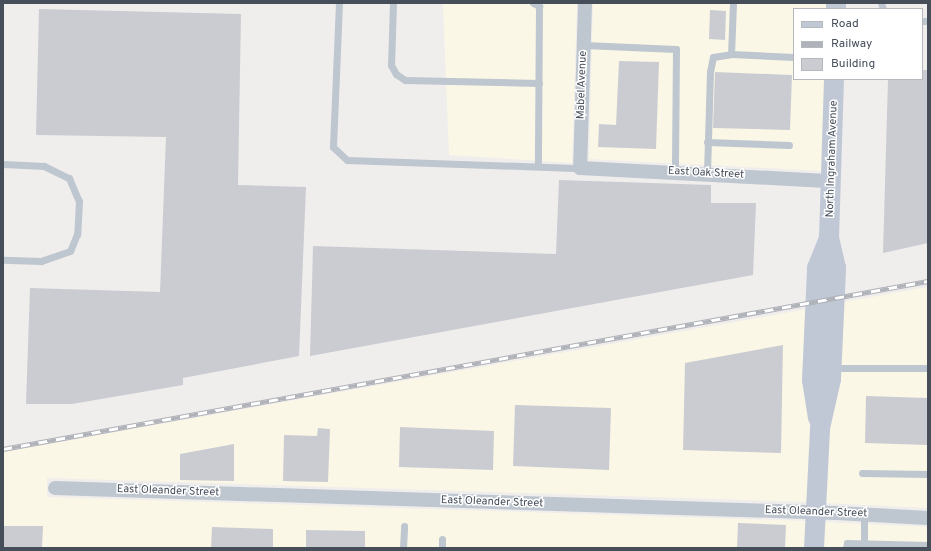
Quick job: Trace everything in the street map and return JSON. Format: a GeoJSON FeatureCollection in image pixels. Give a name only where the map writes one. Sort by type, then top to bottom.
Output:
{"type":"FeatureCollection","features":[{"type":"Feature","properties":{"kind":"street","name":"Mabel Avenue"},"geometry":{"type":"LineString","coordinates":[[580,168],[585,3]]}},
{"type":"Feature","properties":{"kind":"street","name":"North Ingraham Avenue"},"geometry":{"type":"LineString","coordinates":[[814,548],[820,428],[832,368],[836,268],[829,238],[834,80]]}},
{"type":"Feature","properties":{"kind":"street","name":"East Oak Street"},"geometry":{"type":"LineString","coordinates":[[580,168],[675,171],[831,181]]}},
{"type":"Feature","properties":{"kind":"street","name":"North Ingraham Avenue"},"geometry":{"type":"LineString","coordinates":[[820,428],[812,380],[815,301],[817,268],[829,238]]}},
{"type":"Feature","properties":{"kind":"street","name":"East Oleander Street"},"geometry":{"type":"LineString","coordinates":[[55,488],[816,512],[928,518]]}},
{"type":"Feature","properties":{"kind":"lane"},"geometry":{"type":"LineString","coordinates":[[339,3],[333,147],[347,160],[580,168]]}},
{"type":"Feature","properties":{"kind":"lane"},"geometry":{"type":"LineString","coordinates":[[393,3],[391,66],[396,74],[405,80],[539,83]]}},
{"type":"Feature","properties":{"kind":"lane"},"geometry":{"type":"LineString","coordinates":[[533,3],[539,6],[538,166]]}},
{"type":"Feature","properties":{"kind":"lane"},"geometry":{"type":"LineString","coordinates":[[732,54],[734,3]]}},
{"type":"Feature","properties":{"kind":"lane"},"geometry":{"type":"LineString","coordinates":[[584,45],[676,49],[675,171]]}},
{"type":"Feature","properties":{"kind":"lane"},"geometry":{"type":"LineString","coordinates":[[707,173],[710,72],[713,58],[732,54],[793,57]]}},
{"type":"Feature","properties":{"kind":"lane"},"geometry":{"type":"LineString","coordinates":[[708,142],[789,145]]}},
{"type":"Feature","properties":{"kind":"lane"},"geometry":{"type":"LineString","coordinates":[[3,164],[44,166],[57,172],[69,178],[79,201],[77,234],[70,251],[41,261],[3,260]]}},
{"type":"Feature","properties":{"kind":"lane"},"geometry":{"type":"LineString","coordinates":[[832,368],[928,368]]}},
{"type":"Feature","properties":{"kind":"lane"},"geometry":{"type":"LineString","coordinates":[[862,473],[928,474]]}},
{"type":"Feature","properties":{"kind":"lane"},"geometry":{"type":"LineString","coordinates":[[864,514],[864,543]]}},
{"type":"Feature","properties":{"kind":"lane"},"geometry":{"type":"LineString","coordinates":[[404,526],[404,548]]}},
{"type":"Feature","properties":{"kind":"lane"},"geometry":{"type":"LineString","coordinates":[[442,539],[442,548]]}},
{"type":"Feature","properties":{"kind":"lane"},"geometry":{"type":"LineString","coordinates":[[846,548],[847,543],[928,545]]}},
{"type":"Feature","properties":{"kind":"shaded area"},"geometry":{"type":"Polygon","coordinates":[[[443,3],[577,3],[572,163],[449,155],[443,3]]]}},
{"type":"Feature","properties":{"kind":"shaded area"},"geometry":{"type":"Polygon","coordinates":[[[593,3],[828,3],[828,8],[793,8],[793,80],[826,80],[823,171],[589,159],[593,3]]]}},
{"type":"Feature","properties":{"kind":"shaded area"},"geometry":{"type":"Polygon","coordinates":[[[928,287],[928,508],[825,503],[828,436],[843,302],[928,287]]]}},
{"type":"Feature","properties":{"kind":"shaded area"},"geometry":{"type":"Polygon","coordinates":[[[807,309],[812,428],[808,502],[47,478],[47,497],[807,521],[806,548],[3,548],[3,452],[807,309]]]}},
{"type":"Feature","properties":{"kind":"shaded area"},"geometry":{"type":"Polygon","coordinates":[[[824,522],[928,527],[928,548],[823,548],[824,522]]]}},
{"type":"Feature","properties":{"kind":"building"},"geometry":{"type":"Polygon","coordinates":[[[39,9],[241,14],[238,185],[306,187],[299,356],[183,378],[183,385],[72,404],[26,404],[30,288],[160,292],[166,137],[36,135],[39,9]]]}},
{"type":"Feature","properties":{"kind":"building"},"geometry":{"type":"Polygon","coordinates":[[[710,10],[726,11],[725,40],[709,39],[710,10]]]}},
{"type":"Feature","properties":{"kind":"building"},"geometry":{"type":"Polygon","coordinates":[[[619,61],[659,62],[656,149],[598,147],[599,124],[616,125],[619,61]]]}},
{"type":"Feature","properties":{"kind":"building"},"geometry":{"type":"Polygon","coordinates":[[[923,70],[928,70],[928,243],[883,253],[888,80],[923,80],[923,70]]]}},
{"type":"Feature","properties":{"kind":"building"},"geometry":{"type":"Polygon","coordinates":[[[715,72],[792,75],[790,130],[713,128],[715,72]]]}},
{"type":"Feature","properties":{"kind":"building"},"geometry":{"type":"Polygon","coordinates":[[[559,180],[711,185],[711,203],[756,203],[753,275],[310,356],[313,246],[556,254],[559,180]]]}},
{"type":"Feature","properties":{"kind":"building"},"geometry":{"type":"Polygon","coordinates":[[[783,345],[781,453],[683,450],[685,363],[783,345]]]}},
{"type":"Feature","properties":{"kind":"building"},"geometry":{"type":"Polygon","coordinates":[[[866,396],[928,398],[928,445],[865,443],[866,396]]]}},
{"type":"Feature","properties":{"kind":"building"},"geometry":{"type":"Polygon","coordinates":[[[515,405],[611,408],[609,470],[513,466],[515,405]]]}},
{"type":"Feature","properties":{"kind":"building"},"geometry":{"type":"Polygon","coordinates":[[[400,427],[494,431],[493,470],[399,467],[400,427]]]}},
{"type":"Feature","properties":{"kind":"building"},"geometry":{"type":"Polygon","coordinates":[[[318,428],[330,429],[328,482],[283,481],[284,435],[317,436],[318,428]]]}},
{"type":"Feature","properties":{"kind":"building"},"geometry":{"type":"Polygon","coordinates":[[[234,444],[234,481],[180,480],[180,454],[234,444]]]}},
{"type":"Feature","properties":{"kind":"building"},"geometry":{"type":"Polygon","coordinates":[[[738,523],[786,525],[785,548],[737,548],[738,523]]]}},
{"type":"Feature","properties":{"kind":"building"},"geometry":{"type":"Polygon","coordinates":[[[3,526],[43,526],[42,548],[3,548],[3,526]]]}},
{"type":"Feature","properties":{"kind":"building"},"geometry":{"type":"Polygon","coordinates":[[[212,527],[273,529],[273,548],[211,548],[212,527]]]}},
{"type":"Feature","properties":{"kind":"building"},"geometry":{"type":"Polygon","coordinates":[[[306,530],[365,531],[365,548],[306,548],[306,530]]]}},
{"type":"Feature","properties":{"kind":"railway"},"geometry":{"type":"LineString","coordinates":[[3,449],[928,281]]}}]}
